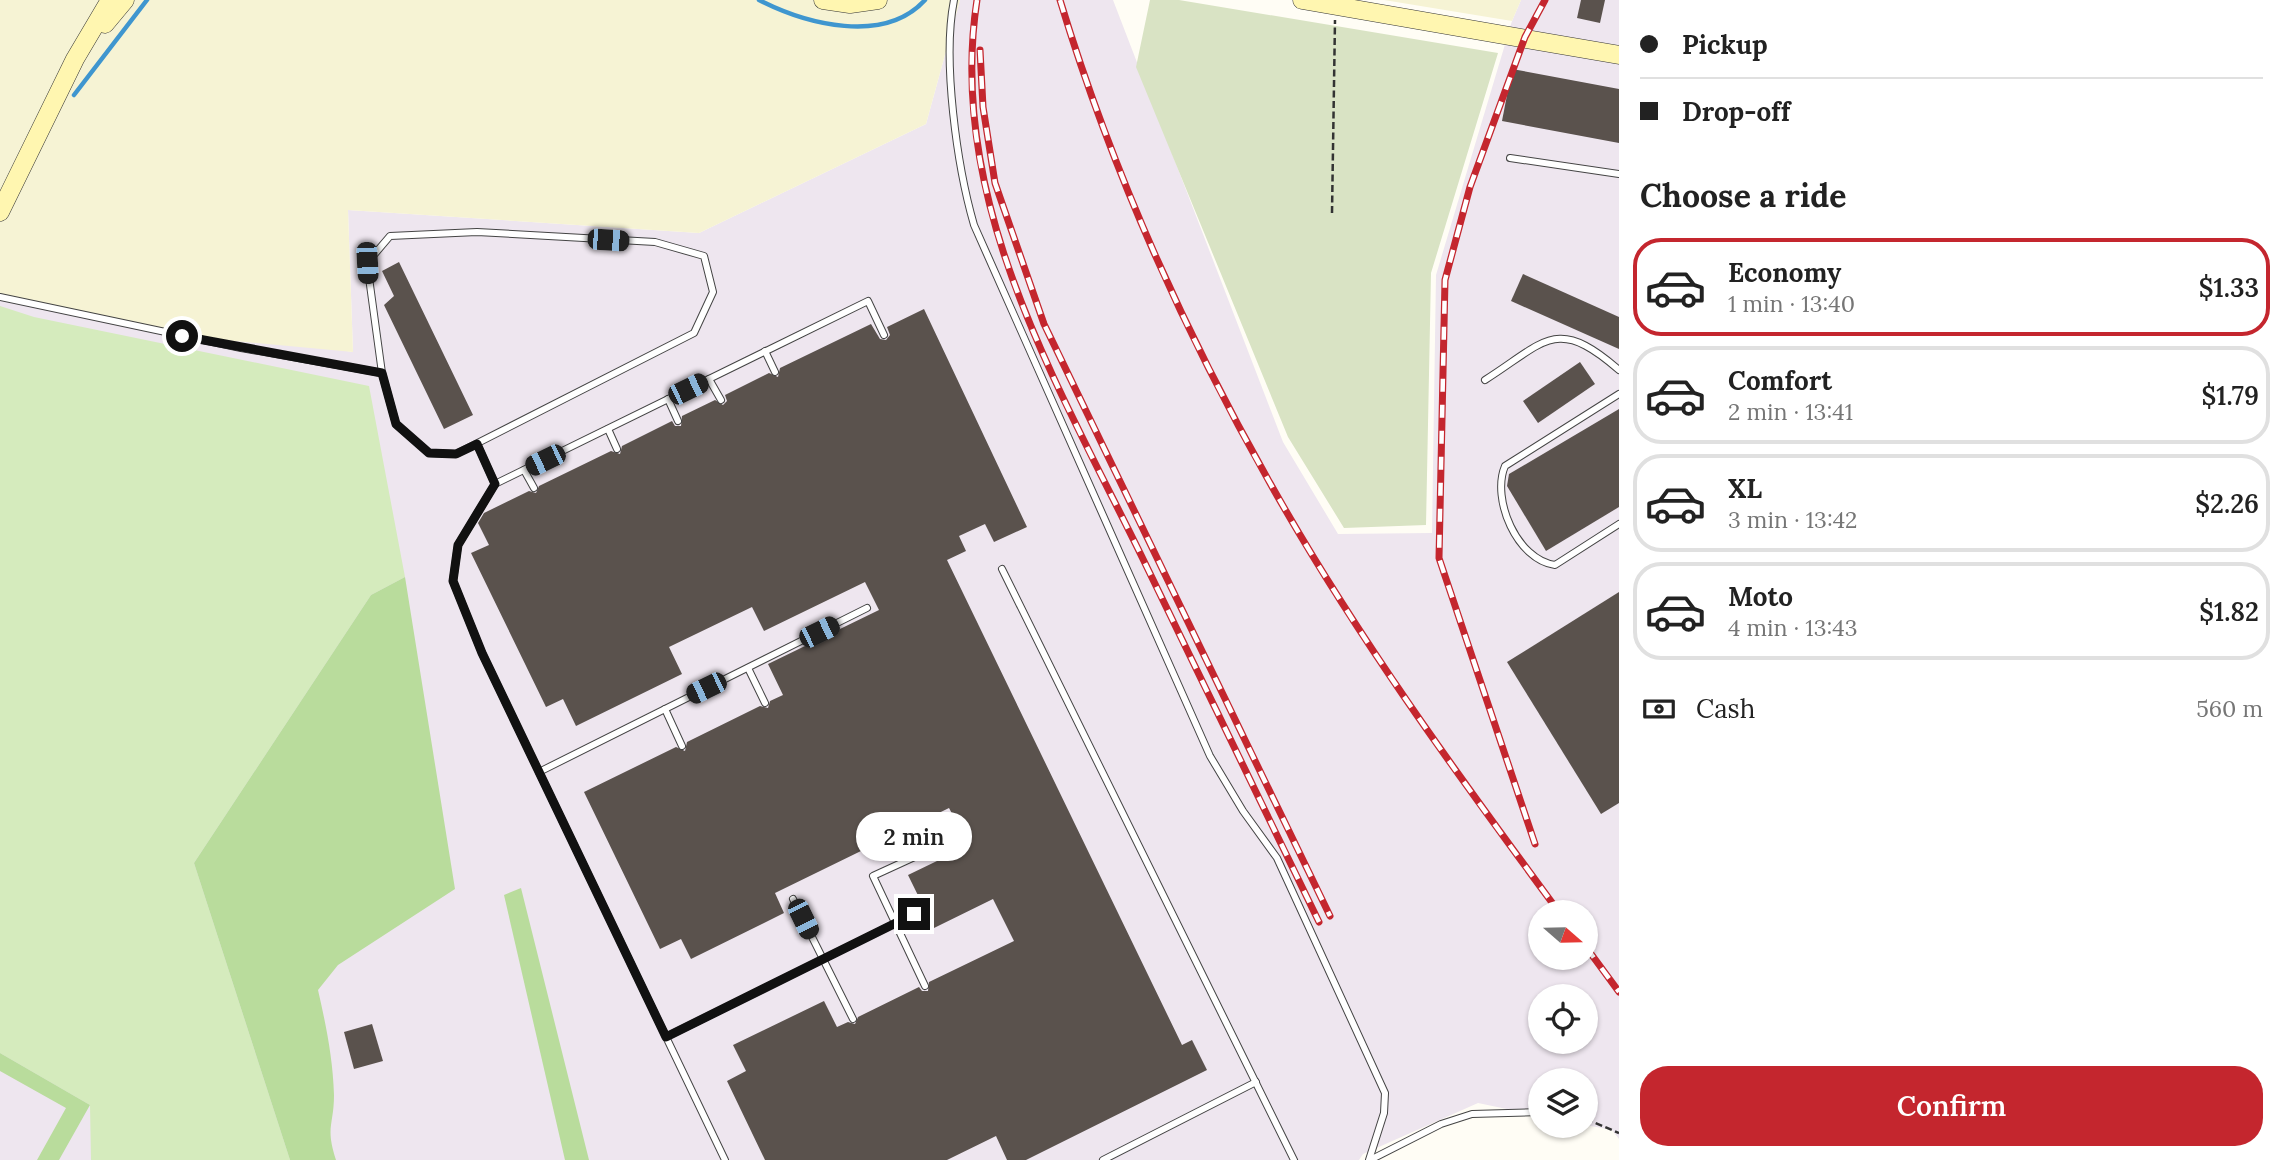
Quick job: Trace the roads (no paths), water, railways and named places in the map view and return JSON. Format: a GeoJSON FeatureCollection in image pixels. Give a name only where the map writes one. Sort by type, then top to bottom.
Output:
{"type":"FeatureCollection","features":[{"type":"Feature","properties":{"kind":"main road"},"geometry":{"type":"LineString","coordinates":[[0,212],[75,59],[110,0]]}},
{"type":"Feature","properties":{"kind":"main road"},"geometry":{"type":"LineString","coordinates":[[75,59],[125,0]]}},
{"type":"Feature","properties":{"kind":"main road"},"geometry":{"type":"LineString","coordinates":[[823,0],[850,4],[878,0]]}},
{"type":"Feature","properties":{"kind":"main road"},"geometry":{"type":"LineString","coordinates":[[1302,0],[1619,55]]}},
{"type":"Feature","properties":{"kind":"lane"},"geometry":{"type":"LineString","coordinates":[[954,0],[948,40],[950,71],[964,191],[974,225],[1210,756],[1243,811],[1278,858],[1385,1093],[1384,1112],[1369,1160]]}},
{"type":"Feature","properties":{"kind":"lane"},"geometry":{"type":"LineString","coordinates":[[1510,158],[1619,174]]}},
{"type":"Feature","properties":{"kind":"lane"},"geometry":{"type":"LineString","coordinates":[[477,232],[642,242],[704,256],[713,292],[694,333],[456,454],[429,453],[396,424],[382,373],[367,263],[390,236],[477,232]]}},
{"type":"Feature","properties":{"kind":"lane"},"geometry":{"type":"LineString","coordinates":[[0,297],[241,348],[382,373]]}},
{"type":"Feature","properties":{"kind":"lane"},"geometry":{"type":"LineString","coordinates":[[725,1160],[482,653],[453,581],[458,545],[495,484],[868,301],[884,335]]}},
{"type":"Feature","properties":{"kind":"lane"},"geometry":{"type":"LineString","coordinates":[[1485,380],[1553,337],[1571,337],[1619,370]]}},
{"type":"Feature","properties":{"kind":"lane"},"geometry":{"type":"LineString","coordinates":[[765,351],[775,372]]}},
{"type":"Feature","properties":{"kind":"lane"},"geometry":{"type":"LineString","coordinates":[[709,379],[720,400]]}},
{"type":"Feature","properties":{"kind":"lane"},"geometry":{"type":"LineString","coordinates":[[1619,394],[1505,466],[1499,479],[1503,510],[1530,556],[1542,564],[1555,565],[1619,524]]}},
{"type":"Feature","properties":{"kind":"lane"},"geometry":{"type":"LineString","coordinates":[[668,399],[678,421]]}},
{"type":"Feature","properties":{"kind":"lane"},"geometry":{"type":"LineString","coordinates":[[608,429],[617,449]]}},
{"type":"Feature","properties":{"kind":"lane"},"geometry":{"type":"LineString","coordinates":[[477,444],[495,484]]}},
{"type":"Feature","properties":{"kind":"lane"},"geometry":{"type":"LineString","coordinates":[[524,470],[534,488]]}},
{"type":"Feature","properties":{"kind":"lane"},"geometry":{"type":"LineString","coordinates":[[1002,569],[1294,1160]]}},
{"type":"Feature","properties":{"kind":"lane"},"geometry":{"type":"LineString","coordinates":[[539,772],[867,608]]}},
{"type":"Feature","properties":{"kind":"lane"},"geometry":{"type":"LineString","coordinates":[[748,668],[765,704]]}},
{"type":"Feature","properties":{"kind":"lane"},"geometry":{"type":"LineString","coordinates":[[665,709],[682,746]]}},
{"type":"Feature","properties":{"kind":"lane"},"geometry":{"type":"LineString","coordinates":[[937,827],[944,843]]}},
{"type":"Feature","properties":{"kind":"lane"},"geometry":{"type":"LineString","coordinates":[[925,986],[873,876],[958,837]]}},
{"type":"Feature","properties":{"kind":"lane"},"geometry":{"type":"LineString","coordinates":[[793,899],[853,1019]]}},
{"type":"Feature","properties":{"kind":"lane"},"geometry":{"type":"LineString","coordinates":[[666,1037],[914,914]]}},
{"type":"Feature","properties":{"kind":"lane"},"geometry":{"type":"LineString","coordinates":[[1103,1160],[1256,1082]]}},
{"type":"Feature","properties":{"kind":"lane"},"geometry":{"type":"LineString","coordinates":[[1369,1160],[1441,1124],[1472,1114],[1528,1112]]}},
{"type":"Feature","properties":{"kind":"waterway"},"geometry":{"type":"LineString","coordinates":[[74,95],[147,0]]}},
{"type":"Feature","properties":{"kind":"waterway"},"geometry":{"type":"LineString","coordinates":[[759,0],[799,16],[844,26],[888,22],[908,14],[925,0]]}},
{"type":"Feature","properties":{"kind":"railway"},"geometry":{"type":"LineString","coordinates":[[977,0],[972,74],[978,147],[993,218],[1016,288],[1076,425],[1319,922]]}},
{"type":"Feature","properties":{"kind":"railway"},"geometry":{"type":"LineString","coordinates":[[1060,0],[1080,63],[1126,187],[1179,308],[1238,425],[1302,539],[1371,648],[1550,900]]}},
{"type":"Feature","properties":{"kind":"railway"},"geometry":{"type":"LineString","coordinates":[[1535,844],[1439,558],[1445,280],[1470,187],[1525,37],[1545,0]]}},
{"type":"Feature","properties":{"kind":"railway"},"geometry":{"type":"LineString","coordinates":[[980,50],[983,107],[995,183],[1044,324],[1330,916]]}},
{"type":"Feature","properties":{"kind":"railway"},"geometry":{"type":"LineString","coordinates":[[1598,963],[1619,992]]}}]}
